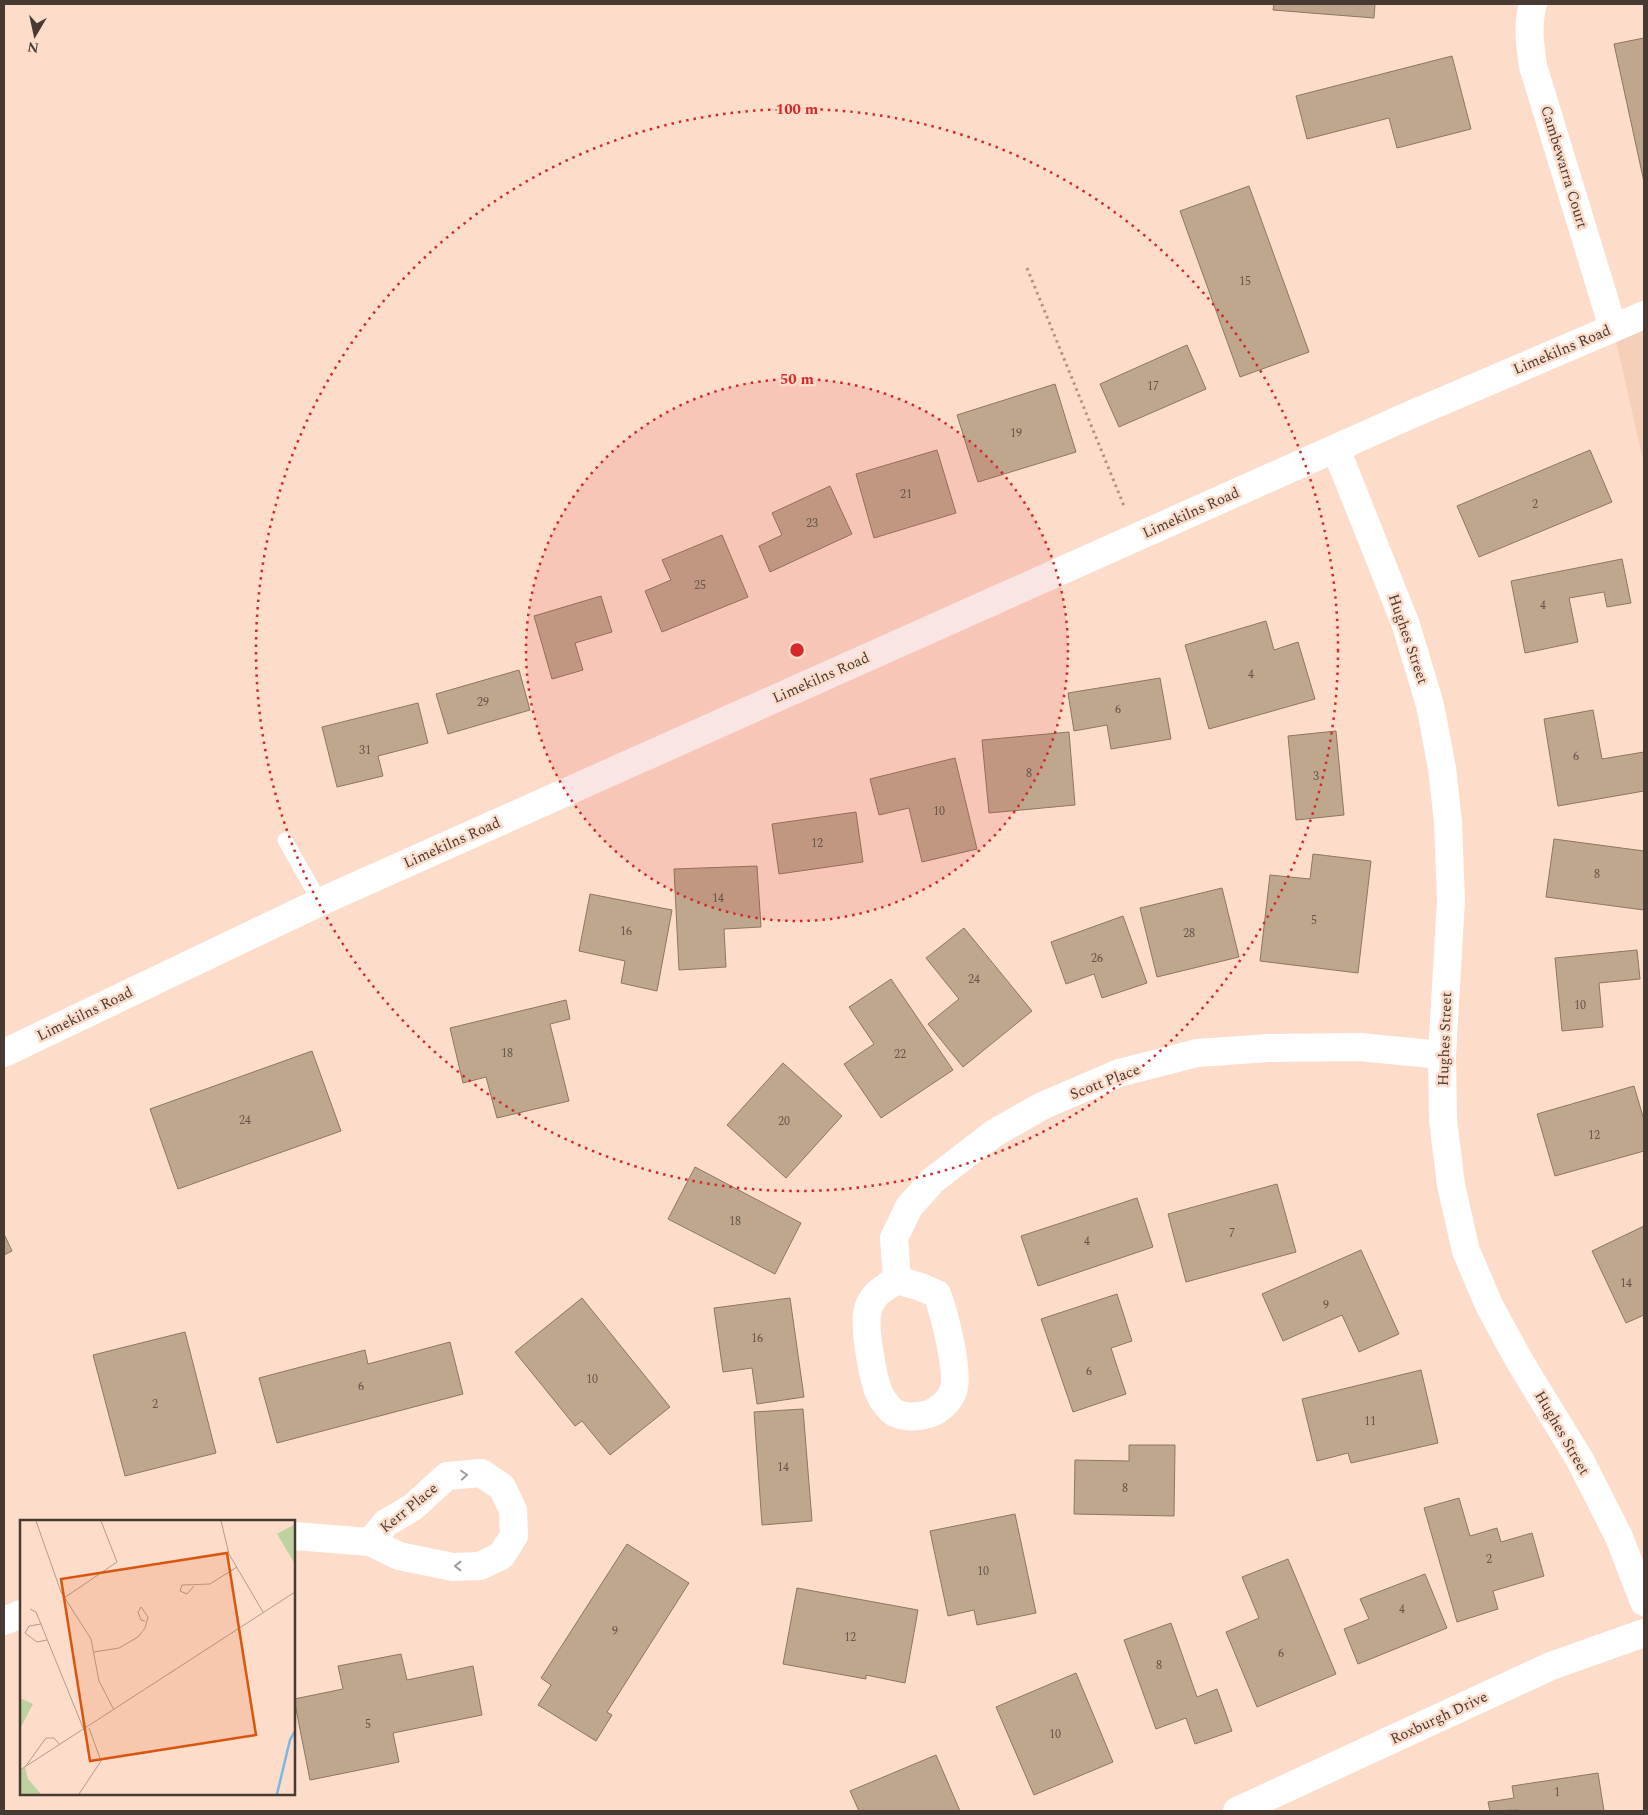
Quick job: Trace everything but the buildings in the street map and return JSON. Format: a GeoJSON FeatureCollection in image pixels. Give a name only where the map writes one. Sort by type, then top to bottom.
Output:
{"type":"FeatureCollection","features":[{"type":"Feature","properties":{"kind":"street","name":"Cambewarra Court"},"geometry":{"type":"LineString","coordinates":[[1533,4],[1530,14],[1529,40],[1533,66],[1613,328]]}},
{"type":"Feature","properties":{"kind":"street","name":"Limekilns Road"},"geometry":{"type":"LineString","coordinates":[[4,1053],[320,902],[1137,537],[1644,315]]}},
{"type":"Feature","properties":{"kind":"street","name":"Hughes Street"},"geometry":{"type":"LineString","coordinates":[[1336,449],[1406,626],[1430,705],[1442,768],[1448,822],[1451,900],[1442,1055],[1444,1120],[1450,1185],[1466,1251],[1489,1305],[1520,1362],[1588,1477],[1619,1537],[1644,1602]]}},
{"type":"Feature","properties":{"kind":"street","name":"Scott Place"},"geometry":{"type":"LineString","coordinates":[[897,1280],[894,1238],[909,1207],[932,1181],[993,1134],[1042,1106],[1119,1073],[1197,1053],[1270,1048],[1359,1046],[1442,1055]]}},
{"type":"Feature","properties":{"kind":"street"},"geometry":{"type":"LineString","coordinates":[[897,1280],[937,1294],[942,1307],[955,1372],[954,1391],[944,1405],[931,1413],[914,1417],[894,1412],[881,1397],[875,1378],[866,1324],[868,1309],[876,1293],[897,1280]]}},
{"type":"Feature","properties":{"kind":"street","name":"Kerr Place"},"geometry":{"type":"LineString","coordinates":[[295,1536],[370,1542],[399,1556],[453,1567],[480,1566],[501,1556],[514,1536],[513,1510],[502,1487],[481,1473],[447,1476],[413,1507],[386,1523],[370,1542]]}},
{"type":"Feature","properties":{"kind":"street"},"geometry":{"type":"LineString","coordinates":[[4,1621],[20,1614]]}},
{"type":"Feature","properties":{"kind":"street","name":"Roxburgh Drive"},"geometry":{"type":"LineString","coordinates":[[1237,1811],[1551,1666],[1644,1632]]}},
{"type":"Feature","properties":{"kind":"lane"},"geometry":{"type":"LineString","coordinates":[[285,840],[320,902]]}},
{"type":"Feature","properties":{"kind":"path"},"geometry":{"type":"LineString","coordinates":[[1027,268],[1137,537]]}},
{"type":"Feature","properties":{"kind":"shaded area"},"geometry":{"type":"Polygon","coordinates":[[[1644,315],[1644,464],[1613,328],[1644,315]]]}}]}
